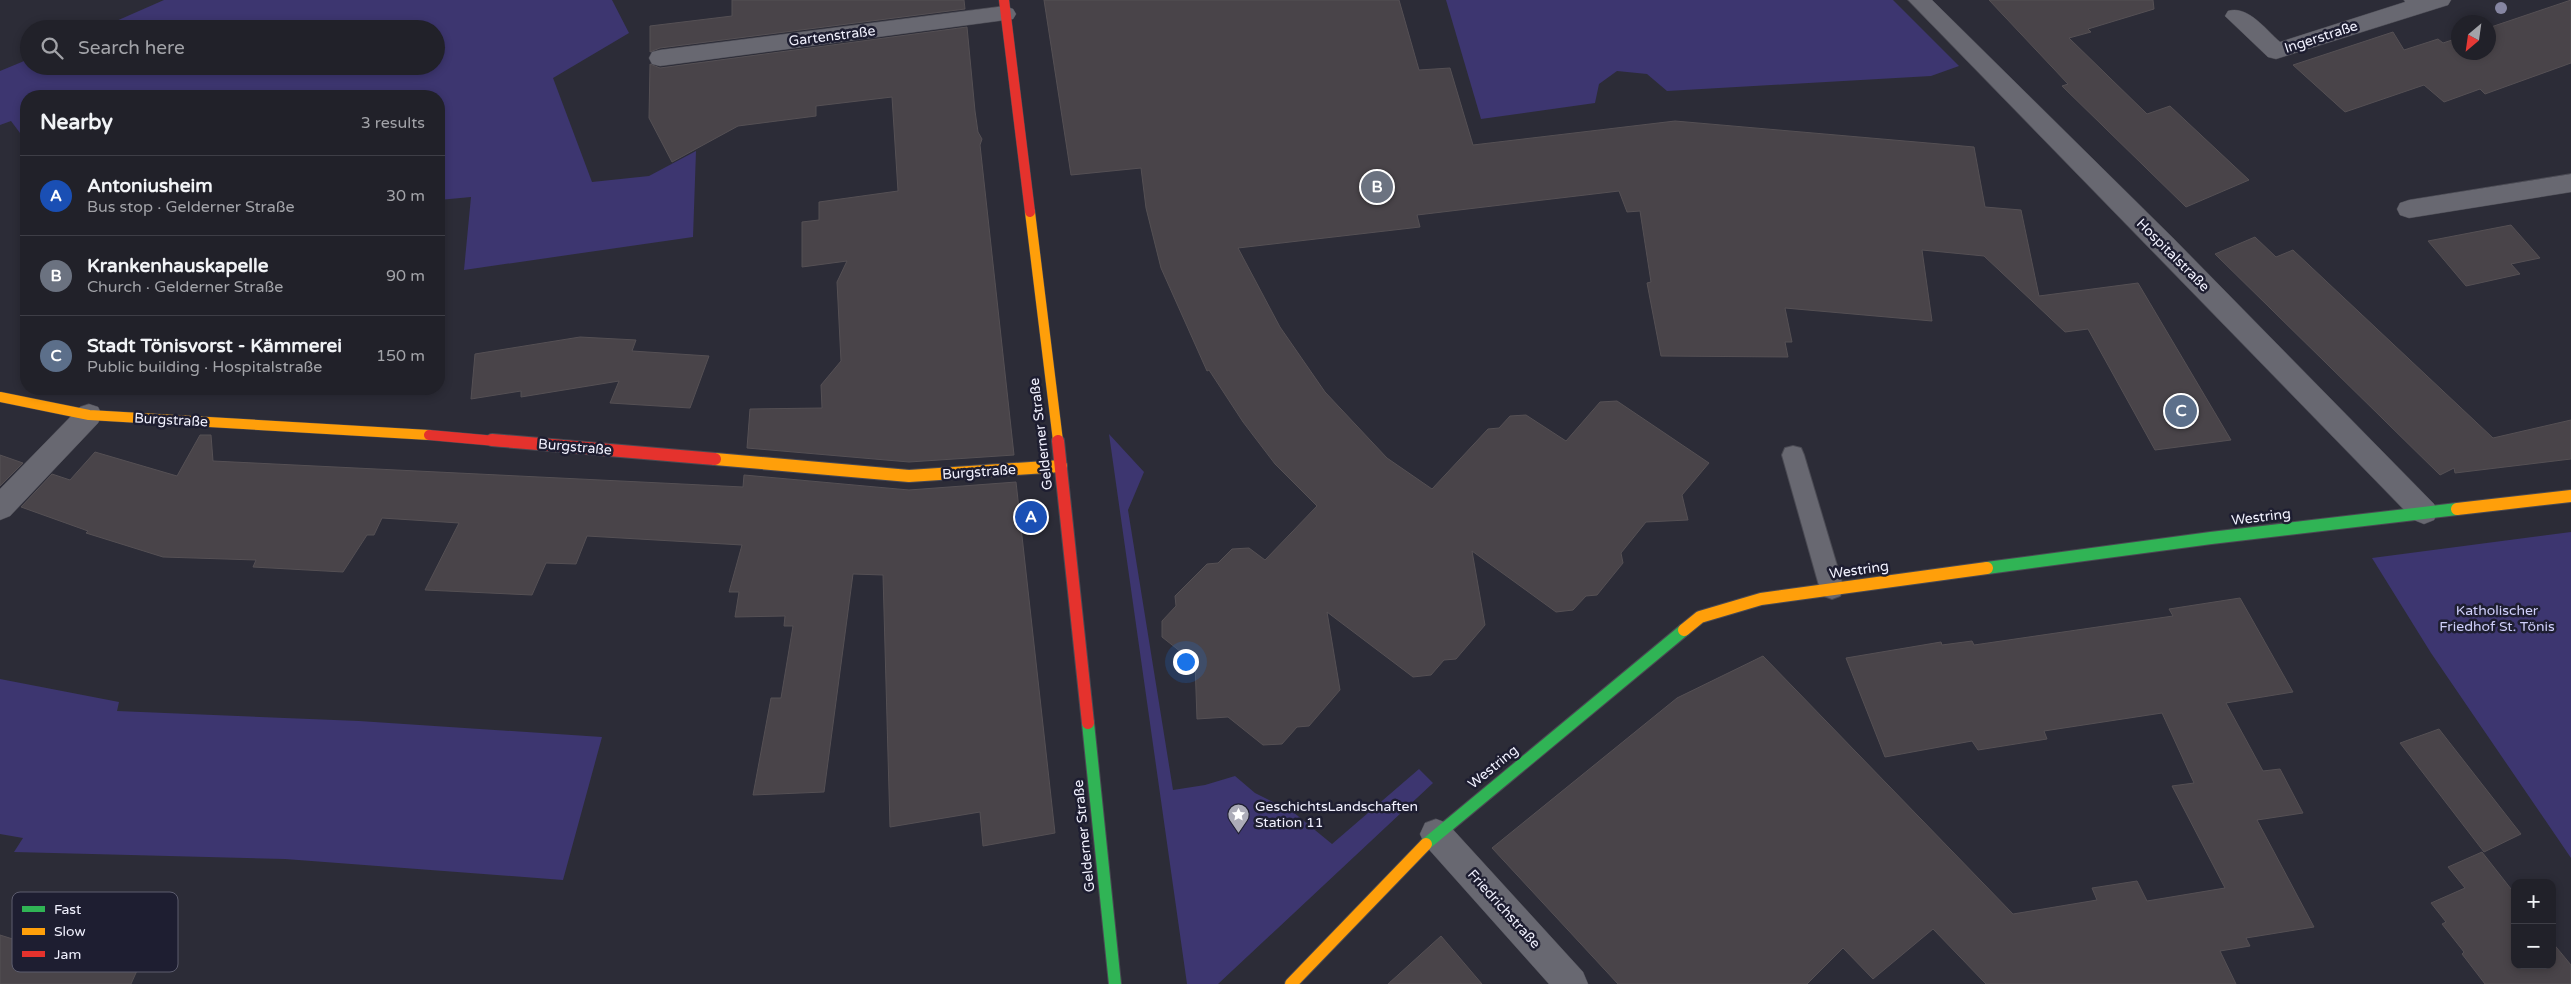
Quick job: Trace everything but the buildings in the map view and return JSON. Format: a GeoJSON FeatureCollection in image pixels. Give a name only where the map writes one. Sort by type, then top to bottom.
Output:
{"type":"FeatureCollection","features":[{"type":"Feature","properties":{"kind":"street","name":"Hospitalstraße"},"geometry":{"type":"LineString","coordinates":[[1919,0],[2164,245],[2424,512]]}},
{"type":"Feature","properties":{"kind":"street","name":"Ingerstraße"},"geometry":{"type":"LineString","coordinates":[[2236,16],[2276,52],[2416,3],[2440,0]]}},
{"type":"Feature","properties":{"kind":"street","name":"Gartenstraße"},"geometry":{"type":"LineString","coordinates":[[660,58],[1004,7]]}},
{"type":"Feature","properties":{"kind":"street","name":"Gelderner Straße"},"geometry":{"type":"LineString","coordinates":[[1004,7],[1061,466],[1115,984]]}},
{"type":"Feature","properties":{"kind":"street"},"geometry":{"type":"LineString","coordinates":[[2409,209],[2571,183]]}},
{"type":"Feature","properties":{"kind":"street","name":"Burgstraße"},"geometry":{"type":"LineString","coordinates":[[0,397],[89,415],[504,440],[910,476],[1061,466]]}},
{"type":"Feature","properties":{"kind":"street"},"geometry":{"type":"LineString","coordinates":[[0,508],[89,415]]}},
{"type":"Feature","properties":{"kind":"street","name":"Westring"},"geometry":{"type":"LineString","coordinates":[[1291,984],[1436,834],[1700,617],[1760,600],[1832,589],[2211,538],[2571,496]]}},
{"type":"Feature","properties":{"kind":"street","name":"Friedrichstraße"},"geometry":{"type":"LineString","coordinates":[[1436,834],[1571,984]]}},
{"type":"Feature","properties":{"kind":"lane"},"geometry":{"type":"LineString","coordinates":[[1793,455],[1832,589]]}},
{"type":"Feature","properties":{"kind":"green space"},"geometry":{"type":"Polygon","coordinates":[[[164,0],[612,0],[629,33],[553,78],[592,182],[649,176],[696,151],[693,237],[464,270],[471,197],[445,199],[445,90],[20,90],[20,133],[11,121],[0,125],[0,71],[20,63],[20,75],[445,75],[445,20],[118,20],[164,0]]]}},
{"type":"Feature","properties":{"kind":"green space"},"geometry":{"type":"Polygon","coordinates":[[[1446,0],[1893,0],[1959,66],[1931,76],[1667,91],[1647,74],[1617,71],[1599,84],[1595,103],[1481,119],[1446,0]]]}},
{"type":"Feature","properties":{"kind":"green space"},"geometry":{"type":"Polygon","coordinates":[[[1109,434],[1144,472],[1128,510],[1173,790],[1205,785],[1235,776],[1255,793],[1293,812],[1332,844],[1419,769],[1433,783],[1218,984],[1187,984],[1109,434]]]}},
{"type":"Feature","properties":{"kind":"green space","name":"Katholischer Friedhof St. Tönis"},"geometry":{"type":"Polygon","coordinates":[[[2571,532],[2571,858],[2431,653],[2372,558],[2571,532]]]}},
{"type":"Feature","properties":{"kind":"green space"},"geometry":{"type":"Polygon","coordinates":[[[0,679],[119,702],[117,711],[359,721],[602,737],[563,880],[285,859],[14,852],[23,838],[0,834],[0,679]]]}},
{"type":"Feature","properties":{"kind":"traffic: fast"},"geometry":{"type":"LineString","coordinates":[[1987,568],[2211,538],[2457,509]]}},
{"type":"Feature","properties":{"kind":"traffic: fast"},"geometry":{"type":"LineString","coordinates":[[1426,844],[1684,630]]}},
{"type":"Feature","properties":{"kind":"traffic: fast"},"geometry":{"type":"LineString","coordinates":[[1088,723],[1115,984]]}},
{"type":"Feature","properties":{"kind":"traffic: slow"},"geometry":{"type":"LineString","coordinates":[[1030,212],[1058,441]]}},
{"type":"Feature","properties":{"kind":"traffic: slow"},"geometry":{"type":"LineString","coordinates":[[0,397],[89,415],[429,435]]}},
{"type":"Feature","properties":{"kind":"traffic: slow"},"geometry":{"type":"LineString","coordinates":[[715,459],[909,476],[1061,466]]}},
{"type":"Feature","properties":{"kind":"traffic: slow"},"geometry":{"type":"LineString","coordinates":[[2457,509],[2571,496]]}},
{"type":"Feature","properties":{"kind":"traffic: slow"},"geometry":{"type":"LineString","coordinates":[[1684,630],[1700,617],[1761,599],[1987,568]]}},
{"type":"Feature","properties":{"kind":"traffic: slow"},"geometry":{"type":"LineString","coordinates":[[1291,984],[1426,844]]}},
{"type":"Feature","properties":{"kind":"traffic: jam"},"geometry":{"type":"LineString","coordinates":[[1004,0],[1030,212]]}},
{"type":"Feature","properties":{"kind":"traffic: jam"},"geometry":{"type":"LineString","coordinates":[[429,435],[715,459]]}},
{"type":"Feature","properties":{"kind":"traffic: jam"},"geometry":{"type":"LineString","coordinates":[[1058,441],[1088,723]]}},
{"type":"Feature","properties":{"kind":"place","name":"Krankenhauskapelle"},"geometry":{"type":"Point","coordinates":[1377,187]}},
{"type":"Feature","properties":{"kind":"place","name":"Stadt Tönisvorst - Kämmerei"},"geometry":{"type":"Point","coordinates":[2181,411]}},
{"type":"Feature","properties":{"kind":"place","name":"Antoniusheim"},"geometry":{"type":"Point","coordinates":[1031,517]}},
{"type":"Feature","properties":{"kind":"place","name":"GeschichtsLandschaften Station 11"},"geometry":{"type":"Point","coordinates":[1239,833]}}]}
